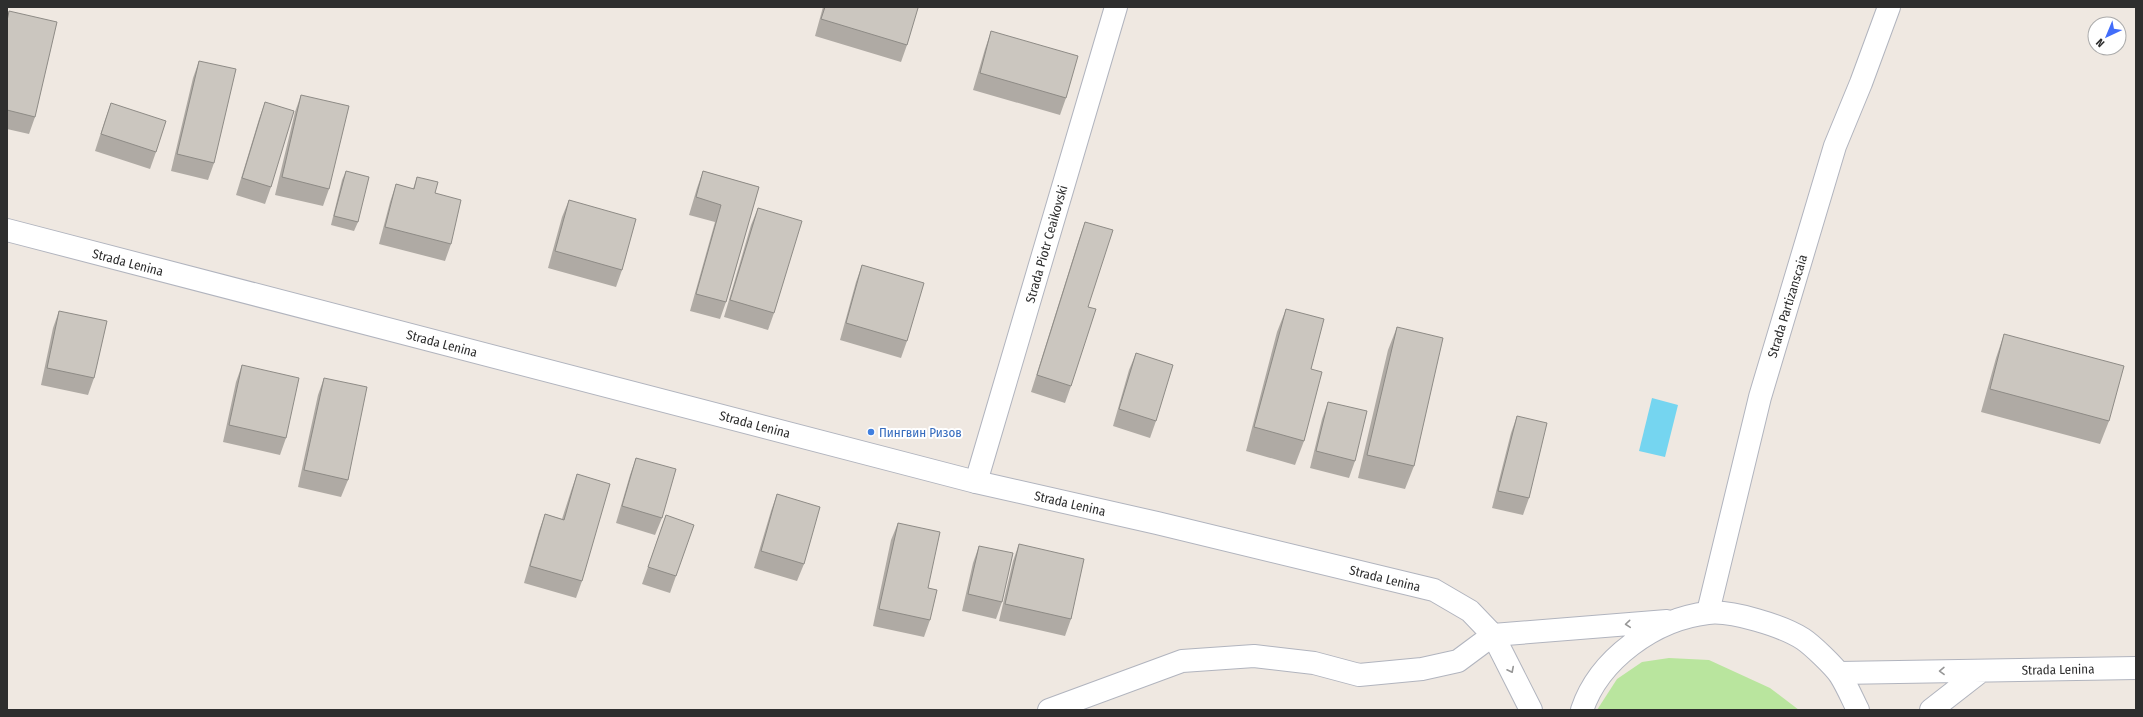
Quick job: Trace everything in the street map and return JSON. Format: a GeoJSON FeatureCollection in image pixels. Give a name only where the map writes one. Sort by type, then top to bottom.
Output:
{"type":"FeatureCollection","features":[{"type":"Feature","properties":{"kind":"street","name":"Strada Piotr Ceaikovski"},"geometry":{"type":"LineString","coordinates":[[976,482],[1116,7]]}},
{"type":"Feature","properties":{"kind":"street","name":"Strada Partizanscaia"},"geometry":{"type":"LineString","coordinates":[[1708,612],[1760,397],[1832,154],[1889,7]]}},
{"type":"Feature","properties":{"kind":"street","name":"Strada Lenina"},"geometry":{"type":"LineString","coordinates":[[7,230],[976,482],[1157,523],[1434,590],[1470,611],[1493,635],[1531,710]]}},
{"type":"Feature","properties":{"kind":"street"},"geometry":{"type":"LineString","coordinates":[[1582,710],[1587,695],[1618,655],[1659,627],[1708,612],[1757,619],[1803,639],[1839,673],[1858,710]]}},
{"type":"Feature","properties":{"kind":"street"},"geometry":{"type":"LineString","coordinates":[[1049,710],[1182,661],[1254,656],[1314,662],[1359,675],[1422,669],[1458,661],[1493,635],[1680,620]]}},
{"type":"Feature","properties":{"kind":"street","name":"Strada Lenina"},"geometry":{"type":"LineString","coordinates":[[1839,673],[2136,668]]}},
{"type":"Feature","properties":{"kind":"street"},"geometry":{"type":"LineString","coordinates":[[1931,710],[1981,671]]}},
{"type":"Feature","properties":{"kind":"green space"},"geometry":{"type":"Polygon","coordinates":[[[1669,658],[1709,660],[1770,688],[1799,710],[1597,710],[1617,679],[1642,662],[1669,658]]]}},
{"type":"Feature","properties":{"kind":"water"},"geometry":{"type":"Polygon","coordinates":[[[1652,398],[1678,405],[1665,457],[1639,451],[1652,398]]]}},
{"type":"Feature","properties":{"kind":"building"},"geometry":{"type":"Polygon","coordinates":[[[825,7],[918,8],[907,45],[821,19],[825,7]]]}},
{"type":"Feature","properties":{"kind":"building"},"geometry":{"type":"Polygon","coordinates":[[[9,11],[57,22],[35,117],[7,110],[7,21],[9,11]]]}},
{"type":"Feature","properties":{"kind":"building"},"geometry":{"type":"Polygon","coordinates":[[[991,31],[1078,56],[1066,98],[980,73],[991,31]]]}},
{"type":"Feature","properties":{"kind":"building"},"geometry":{"type":"Polygon","coordinates":[[[199,61],[236,69],[214,163],[177,154],[199,61]]]}},
{"type":"Feature","properties":{"kind":"building"},"geometry":{"type":"Polygon","coordinates":[[[301,95],[349,106],[329,189],[282,177],[301,95]]]}},
{"type":"Feature","properties":{"kind":"building"},"geometry":{"type":"Polygon","coordinates":[[[265,102],[294,111],[271,187],[242,178],[265,102]]]}},
{"type":"Feature","properties":{"kind":"building"},"geometry":{"type":"Polygon","coordinates":[[[111,103],[166,121],[156,152],[101,134],[111,103]]]}},
{"type":"Feature","properties":{"kind":"building"},"geometry":{"type":"Polygon","coordinates":[[[346,171],[369,177],[358,222],[334,216],[346,171]]]}},
{"type":"Feature","properties":{"kind":"building"},"geometry":{"type":"Polygon","coordinates":[[[703,171],[759,187],[726,302],[696,294],[721,205],[696,197],[703,171]]]}},
{"type":"Feature","properties":{"kind":"building"},"geometry":{"type":"Polygon","coordinates":[[[417,177],[438,182],[435,193],[461,200],[451,244],[385,227],[396,184],[414,189],[417,177]]]}},
{"type":"Feature","properties":{"kind":"building"},"geometry":{"type":"Polygon","coordinates":[[[569,200],[636,219],[622,270],[555,251],[569,200]]]}},
{"type":"Feature","properties":{"kind":"building"},"geometry":{"type":"Polygon","coordinates":[[[758,208],[802,221],[774,313],[730,300],[758,208]]]}},
{"type":"Feature","properties":{"kind":"building"},"geometry":{"type":"Polygon","coordinates":[[[1085,222],[1113,230],[1088,307],[1096,309],[1071,386],[1037,375],[1085,222]]]}},
{"type":"Feature","properties":{"kind":"building"},"geometry":{"type":"Polygon","coordinates":[[[862,265],[924,283],[907,341],[846,323],[862,265]]]}},
{"type":"Feature","properties":{"kind":"building"},"geometry":{"type":"Polygon","coordinates":[[[1286,309],[1324,319],[1311,369],[1322,372],[1304,441],[1254,427],[1286,309]]]}},
{"type":"Feature","properties":{"kind":"building"},"geometry":{"type":"Polygon","coordinates":[[[59,311],[107,321],[94,378],[47,368],[59,311]]]}},
{"type":"Feature","properties":{"kind":"building"},"geometry":{"type":"Polygon","coordinates":[[[1397,327],[1443,338],[1414,466],[1367,455],[1397,327]]]}},
{"type":"Feature","properties":{"kind":"building"},"geometry":{"type":"Polygon","coordinates":[[[2004,334],[2124,366],[2109,421],[1990,389],[2004,334]]]}},
{"type":"Feature","properties":{"kind":"building"},"geometry":{"type":"Polygon","coordinates":[[[1136,353],[1173,365],[1156,421],[1119,409],[1136,353]]]}},
{"type":"Feature","properties":{"kind":"building"},"geometry":{"type":"Polygon","coordinates":[[[242,365],[299,378],[286,438],[229,425],[242,365]]]}},
{"type":"Feature","properties":{"kind":"building"},"geometry":{"type":"Polygon","coordinates":[[[324,378],[367,387],[348,480],[304,470],[324,378]]]}},
{"type":"Feature","properties":{"kind":"building"},"geometry":{"type":"Polygon","coordinates":[[[1328,402],[1367,411],[1355,461],[1316,451],[1328,402]]]}},
{"type":"Feature","properties":{"kind":"building"},"geometry":{"type":"Polygon","coordinates":[[[1517,416],[1547,423],[1529,498],[1498,491],[1517,416]]]}},
{"type":"Feature","properties":{"kind":"building"},"geometry":{"type":"Polygon","coordinates":[[[636,458],[676,469],[662,518],[622,506],[636,458]]]}},
{"type":"Feature","properties":{"kind":"building"},"geometry":{"type":"Polygon","coordinates":[[[577,474],[610,484],[582,581],[530,566],[545,514],[564,520],[577,474]]]}},
{"type":"Feature","properties":{"kind":"building"},"geometry":{"type":"Polygon","coordinates":[[[777,494],[820,507],[804,564],[761,551],[777,494]]]}},
{"type":"Feature","properties":{"kind":"building"},"geometry":{"type":"Polygon","coordinates":[[[666,515],[694,525],[676,576],[648,567],[666,515]]]}},
{"type":"Feature","properties":{"kind":"building"},"geometry":{"type":"Polygon","coordinates":[[[898,523],[940,532],[928,588],[937,590],[930,620],[879,609],[898,523]]]}},
{"type":"Feature","properties":{"kind":"building"},"geometry":{"type":"Polygon","coordinates":[[[1019,544],[1084,559],[1071,619],[1005,604],[1019,544]]]}},
{"type":"Feature","properties":{"kind":"building"},"geometry":{"type":"Polygon","coordinates":[[[979,546],[1013,553],[1002,602],[968,594],[979,546]]]}},
{"type":"Feature","properties":{"kind":"place","name":"Пингвин Ризов"},"geometry":{"type":"Point","coordinates":[871,432]}}]}
